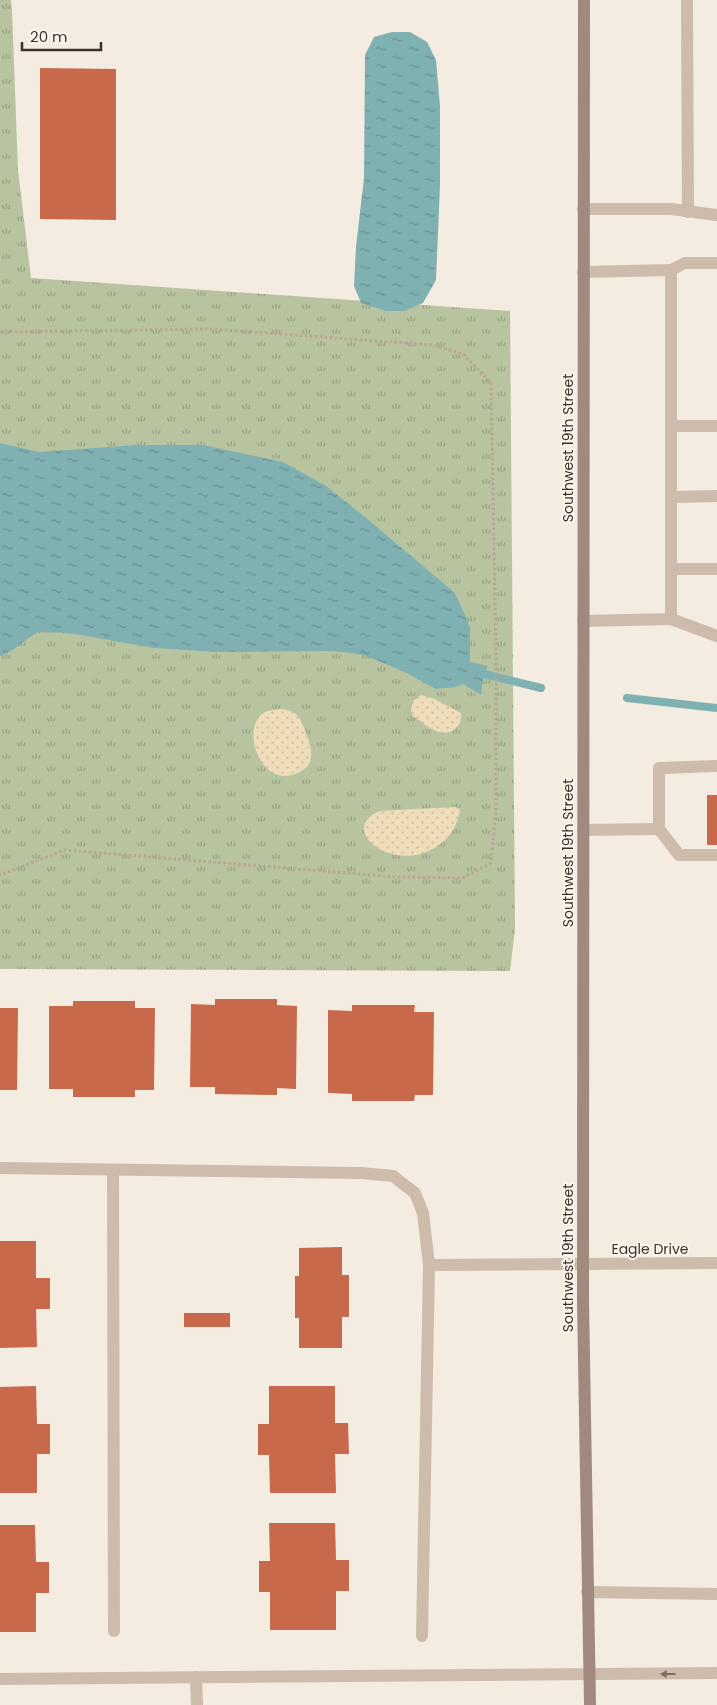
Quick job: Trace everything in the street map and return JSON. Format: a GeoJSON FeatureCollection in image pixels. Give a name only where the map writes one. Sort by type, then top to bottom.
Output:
{"type":"FeatureCollection","features":[{"type":"Feature","properties":{"kind":"street","name":"Southwest 19th Street"},"geometry":{"type":"LineString","coordinates":[[584,0],[582,209],[582,1264],[590,1705]]}},
{"type":"Feature","properties":{"kind":"street"},"geometry":{"type":"LineString","coordinates":[[687,0],[688,212]]}},
{"type":"Feature","properties":{"kind":"street"},"geometry":{"type":"LineString","coordinates":[[582,209],[671,209],[717,216]]}},
{"type":"Feature","properties":{"kind":"street"},"geometry":{"type":"LineString","coordinates":[[583,272],[671,270],[684,263],[717,264]]}},
{"type":"Feature","properties":{"kind":"street"},"geometry":{"type":"LineString","coordinates":[[671,270],[671,620]]}},
{"type":"Feature","properties":{"kind":"street"},"geometry":{"type":"LineString","coordinates":[[672,426],[717,426]]}},
{"type":"Feature","properties":{"kind":"street"},"geometry":{"type":"LineString","coordinates":[[672,496],[717,496]]}},
{"type":"Feature","properties":{"kind":"street"},"geometry":{"type":"LineString","coordinates":[[672,569],[717,569]]}},
{"type":"Feature","properties":{"kind":"street"},"geometry":{"type":"LineString","coordinates":[[583,620],[671,620],[717,636]]}},
{"type":"Feature","properties":{"kind":"street"},"geometry":{"type":"LineString","coordinates":[[717,766],[659,768],[659,829],[679,856],[717,855]]}},
{"type":"Feature","properties":{"kind":"street"},"geometry":{"type":"LineString","coordinates":[[583,830],[659,829]]}},
{"type":"Feature","properties":{"kind":"street"},"geometry":{"type":"LineString","coordinates":[[0,1168],[361,1173],[393,1176],[415,1194],[423,1213],[429,1265],[422,1636]]}},
{"type":"Feature","properties":{"kind":"street"},"geometry":{"type":"LineString","coordinates":[[112,1170],[114,1631]]}},
{"type":"Feature","properties":{"kind":"street","name":"Eagle Drive"},"geometry":{"type":"LineString","coordinates":[[429,1265],[717,1263]]}},
{"type":"Feature","properties":{"kind":"street"},"geometry":{"type":"LineString","coordinates":[[587,1592],[717,1594]]}},
{"type":"Feature","properties":{"kind":"street"},"geometry":{"type":"LineString","coordinates":[[0,1679],[717,1673]]}},
{"type":"Feature","properties":{"kind":"street"},"geometry":{"type":"LineString","coordinates":[[196,1678],[197,1705]]}},
{"type":"Feature","properties":{"kind":"path"},"geometry":{"type":"LineString","coordinates":[[0,332],[212,329],[432,345],[463,354],[491,383],[496,657],[496,811],[491,863],[463,878],[396,877],[65,850],[0,875]]}},
{"type":"Feature","properties":{"kind":"green space"},"geometry":{"type":"Polygon","coordinates":[[[0,0],[11,0],[18,170],[31,278],[510,311],[515,929],[510,971],[0,969],[0,0]]]}},
{"type":"Feature","properties":{"kind":"sand"},"geometry":{"type":"Polygon","coordinates":[[[421,695],[432,698],[461,713],[460,723],[456,728],[451,732],[439,732],[428,727],[413,716],[411,711],[413,701],[421,695]]]}},
{"type":"Feature","properties":{"kind":"sand"},"geometry":{"type":"Polygon","coordinates":[[[282,709],[293,712],[301,721],[311,750],[311,757],[306,768],[286,776],[275,774],[265,767],[258,756],[254,744],[256,721],[265,712],[282,709]]]}},
{"type":"Feature","properties":{"kind":"sand"},"geometry":{"type":"Polygon","coordinates":[[[454,807],[460,810],[452,832],[436,847],[419,854],[403,856],[388,853],[375,846],[367,838],[364,828],[368,819],[380,811],[454,807]]]}},
{"type":"Feature","properties":{"kind":"water"},"geometry":{"type":"Polygon","coordinates":[[[392,32],[410,32],[427,42],[436,60],[440,106],[440,186],[436,280],[423,303],[404,311],[386,311],[361,303],[354,286],[356,247],[364,178],[365,55],[374,37],[392,32]]]}},
{"type":"Feature","properties":{"kind":"water"},"geometry":{"type":"Polygon","coordinates":[[[0,443],[39,452],[136,445],[203,445],[283,462],[326,486],[455,593],[470,627],[470,662],[488,666],[484,674],[481,695],[463,684],[436,689],[405,672],[364,655],[332,651],[219,652],[154,648],[69,633],[37,632],[11,651],[0,656],[0,443]]]}},
{"type":"Feature","properties":{"kind":"building"},"geometry":{"type":"Polygon","coordinates":[[[40,68],[116,69],[116,220],[40,219],[40,68]]]}},
{"type":"Feature","properties":{"kind":"building"},"geometry":{"type":"Polygon","coordinates":[[[707,795],[717,795],[717,845],[707,845],[707,795]]]}},
{"type":"Feature","properties":{"kind":"building"},"geometry":{"type":"Polygon","coordinates":[[[215,999],[277,999],[277,1005],[297,1006],[296,1089],[277,1088],[277,1095],[215,1094],[215,1087],[190,1087],[191,1004],[215,1005],[215,999]]]}},
{"type":"Feature","properties":{"kind":"building"},"geometry":{"type":"Polygon","coordinates":[[[73,1001],[135,1001],[135,1008],[155,1008],[154,1090],[135,1090],[135,1097],[73,1097],[73,1089],[49,1089],[49,1006],[73,1006],[73,1001]]]}},
{"type":"Feature","properties":{"kind":"building"},"geometry":{"type":"Polygon","coordinates":[[[352,1005],[415,1005],[414,1012],[434,1012],[433,1095],[415,1095],[414,1101],[352,1101],[352,1094],[328,1093],[328,1010],[352,1011],[352,1005]]]}},
{"type":"Feature","properties":{"kind":"building"},"geometry":{"type":"Polygon","coordinates":[[[0,1008],[18,1008],[17,1090],[0,1090],[0,1008]]]}},
{"type":"Feature","properties":{"kind":"building"},"geometry":{"type":"Polygon","coordinates":[[[0,1241],[36,1241],[36,1278],[50,1278],[50,1309],[36,1309],[37,1347],[0,1348],[0,1241]]]}},
{"type":"Feature","properties":{"kind":"building"},"geometry":{"type":"Polygon","coordinates":[[[342,1247],[342,1275],[349,1275],[349,1317],[342,1317],[342,1348],[299,1348],[299,1318],[295,1318],[295,1276],[299,1276],[299,1248],[342,1247]]]}},
{"type":"Feature","properties":{"kind":"building"},"geometry":{"type":"Polygon","coordinates":[[[184,1313],[230,1313],[230,1327],[184,1327],[184,1313]]]}},
{"type":"Feature","properties":{"kind":"building"},"geometry":{"type":"Polygon","coordinates":[[[36,1386],[37,1424],[50,1424],[50,1454],[37,1454],[37,1493],[0,1493],[0,1387],[36,1386]]]}},
{"type":"Feature","properties":{"kind":"building"},"geometry":{"type":"Polygon","coordinates":[[[269,1386],[335,1386],[335,1423],[348,1423],[349,1454],[335,1454],[336,1493],[270,1493],[269,1455],[258,1455],[258,1424],[269,1424],[269,1386]]]}},
{"type":"Feature","properties":{"kind":"building"},"geometry":{"type":"Polygon","coordinates":[[[269,1523],[335,1523],[336,1560],[349,1560],[349,1591],[336,1591],[336,1630],[270,1630],[270,1592],[259,1592],[259,1561],[270,1561],[269,1523]]]}},
{"type":"Feature","properties":{"kind":"building"},"geometry":{"type":"Polygon","coordinates":[[[0,1525],[35,1525],[36,1562],[49,1562],[49,1593],[36,1593],[36,1632],[0,1632],[0,1525]]]}},
{"type":"Feature","properties":{"kind":"waterway"},"geometry":{"type":"LineString","coordinates":[[484,674],[541,688]]}},
{"type":"Feature","properties":{"kind":"waterway"},"geometry":{"type":"LineString","coordinates":[[627,698],[717,708]]}}]}
